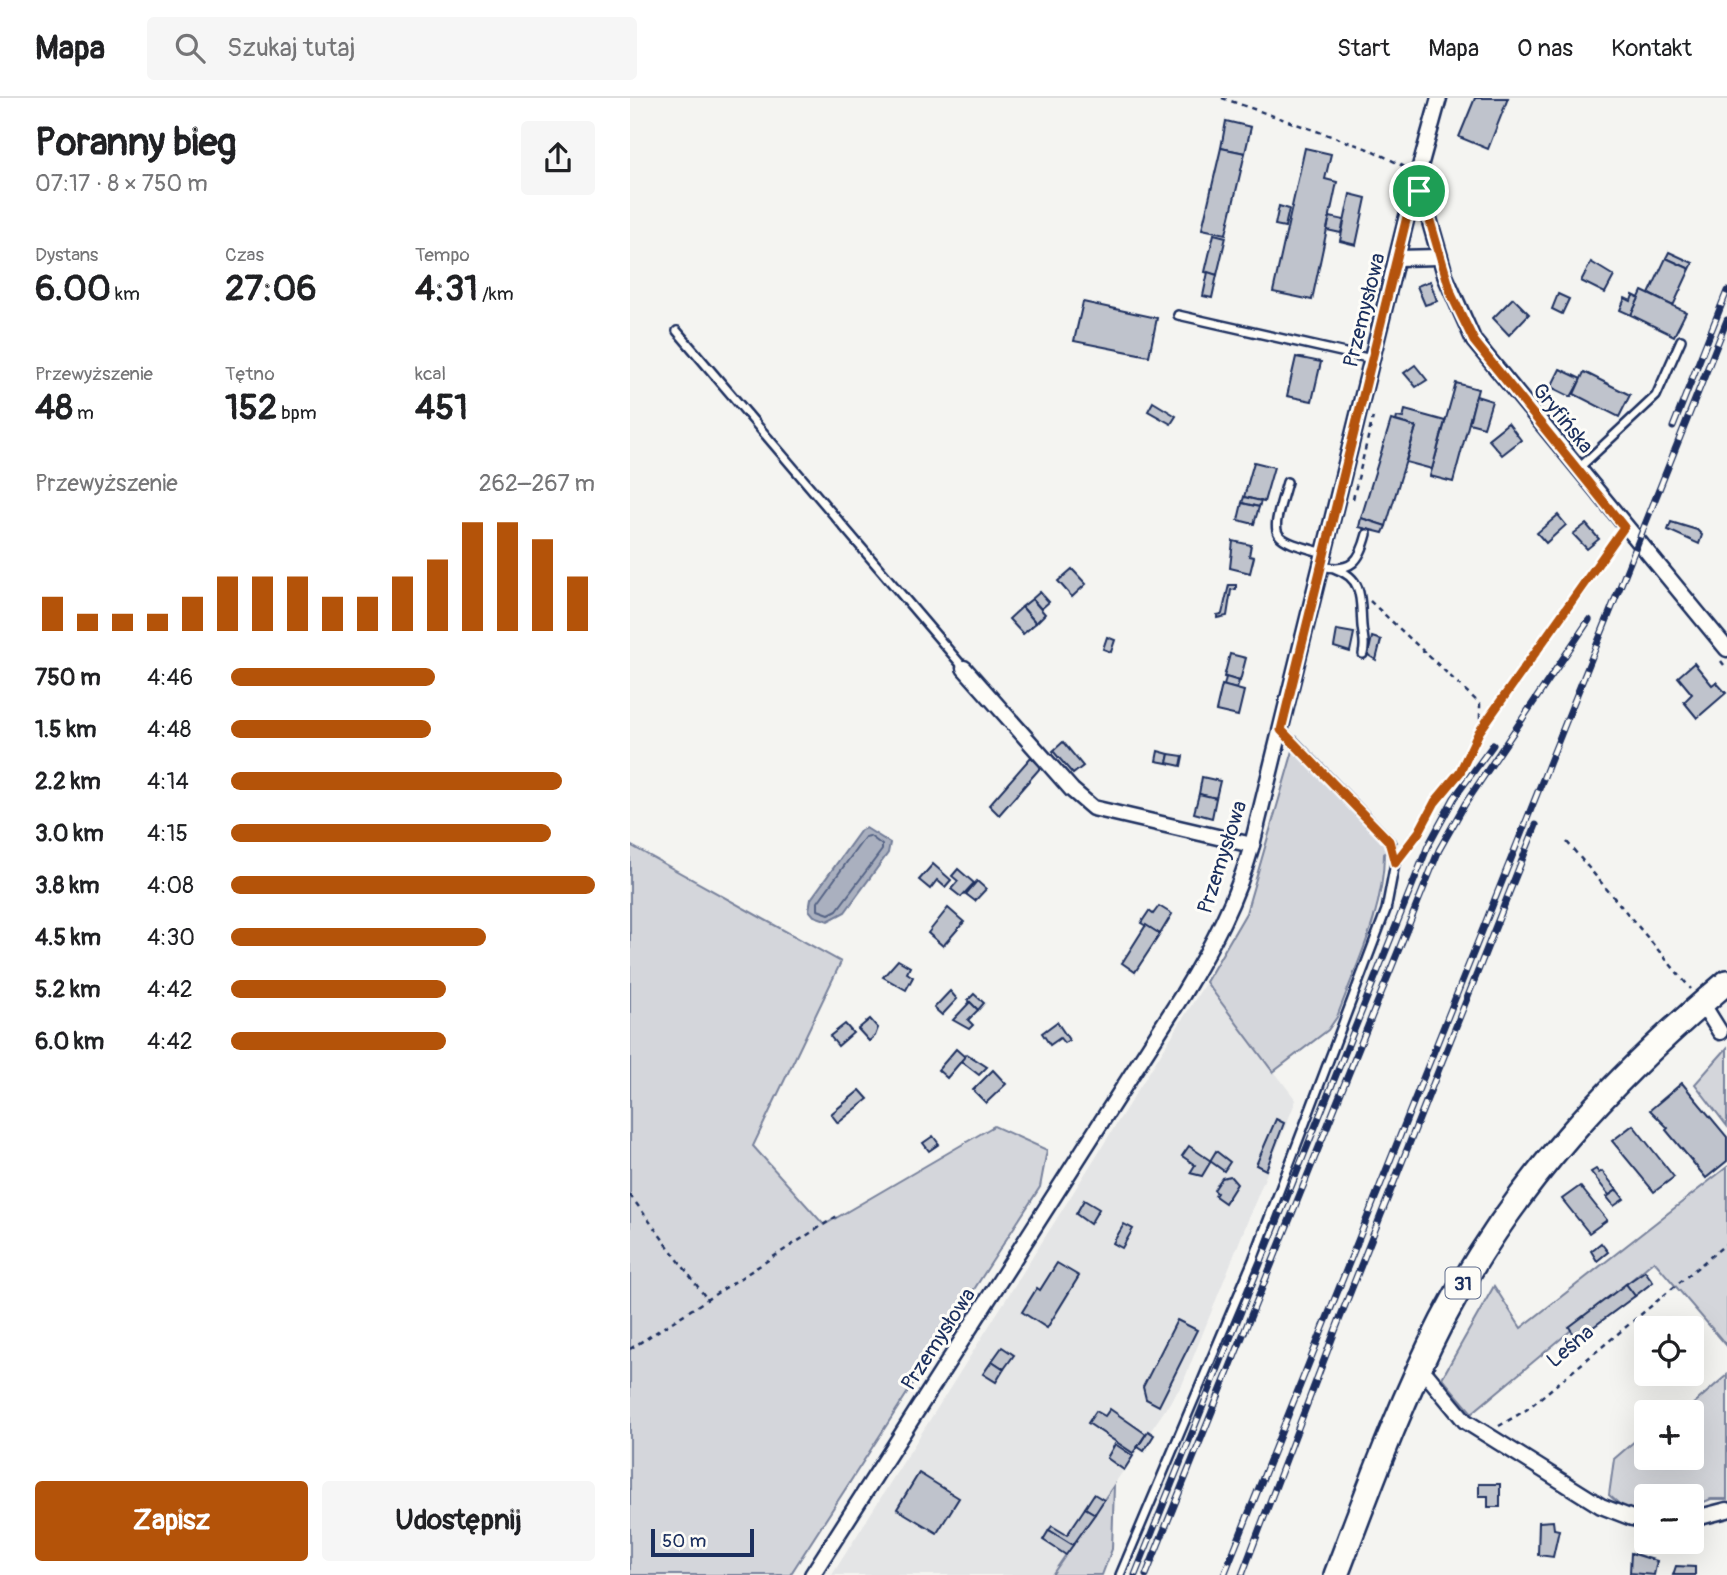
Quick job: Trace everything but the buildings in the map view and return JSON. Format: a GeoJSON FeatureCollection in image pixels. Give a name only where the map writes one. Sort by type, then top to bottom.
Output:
{"type":"FeatureCollection","features":[{"type":"Feature","properties":{"kind":"main road","name":"31"},"geometry":{"type":"LineString","coordinates":[[1336,1575],[1418,1370],[1465,1280],[1494,1233],[1548,1159],[1614,1084],[1727,982]]}},
{"type":"Feature","properties":{"kind":"street","name":"Przemysłowa"},"geometry":{"type":"LineString","coordinates":[[812,1575],[1195,975],[1230,910],[1252,845],[1328,563],[1373,359],[1418,172],[1439,98]]}},
{"type":"Feature","properties":{"kind":"street","name":"Gryfińska"},"geometry":{"type":"LineString","coordinates":[[1414,188],[1424,200],[1439,257],[1458,311],[1474,341],[1722,652]]}},
{"type":"Feature","properties":{"kind":"street"},"geometry":{"type":"LineString","coordinates":[[1398,258],[1439,257]]}},
{"type":"Feature","properties":{"kind":"street"},"geometry":{"type":"LineString","coordinates":[[964,668],[1072,790],[1093,808],[1252,845]]}},
{"type":"Feature","properties":{"kind":"street"},"geometry":{"type":"LineString","coordinates":[[1702,1003],[1720,1032]]}},
{"type":"Feature","properties":{"kind":"street"},"geometry":{"type":"LineString","coordinates":[[1418,1370],[1426,1374],[1457,1414],[1601,1506],[1634,1518]]}},
{"type":"Feature","properties":{"kind":"street"},"geometry":{"type":"LineString","coordinates":[[1704,1516],[1727,1510]]}},
{"type":"Feature","properties":{"kind":"lane"},"geometry":{"type":"LineString","coordinates":[[1178,315],[1373,359]]}},
{"type":"Feature","properties":{"kind":"lane"},"geometry":{"type":"LineString","coordinates":[[677,331],[964,668]]}},
{"type":"Feature","properties":{"kind":"lane"},"geometry":{"type":"LineString","coordinates":[[1578,469],[1656,396],[1681,340]]}},
{"type":"Feature","properties":{"kind":"lane"},"geometry":{"type":"LineString","coordinates":[[1287,482],[1276,522],[1279,536],[1284,542],[1345,573],[1360,592],[1362,630],[1366,638],[1363,654]]}},
{"type":"Feature","properties":{"kind":"lane"},"geometry":{"type":"LineString","coordinates":[[1328,563],[1350,565],[1356,559],[1367,534]]}},
{"type":"Feature","properties":{"kind":"lane"},"geometry":{"type":"LineString","coordinates":[[1120,1575],[1252,1260],[1310,1113],[1386,910],[1395,863],[1389,841],[1281,730]]}},
{"type":"Feature","properties":{"kind":"path"},"geometry":{"type":"LineString","coordinates":[[1222,98],[1371,150],[1418,172]]}},
{"type":"Feature","properties":{"kind":"path"},"geometry":{"type":"LineString","coordinates":[[1616,528],[1627,542]]}},
{"type":"Feature","properties":{"kind":"path"},"geometry":{"type":"LineString","coordinates":[[1395,863],[1419,832],[1435,802],[1460,772],[1479,732],[1620,534]]}},
{"type":"Feature","properties":{"kind":"path"},"geometry":{"type":"LineString","coordinates":[[1360,592],[1480,704],[1482,720],[1479,732]]}},
{"type":"Feature","properties":{"kind":"path"},"geometry":{"type":"LineString","coordinates":[[1722,652],[1727,669]]}},
{"type":"Feature","properties":{"kind":"path"},"geometry":{"type":"LineString","coordinates":[[1567,842],[1702,1003]]}},
{"type":"Feature","properties":{"kind":"path"},"geometry":{"type":"LineString","coordinates":[[630,1195],[707,1299]]}},
{"type":"Feature","properties":{"kind":"path"},"geometry":{"type":"LineString","coordinates":[[630,1349],[836,1216]]}},
{"type":"Feature","properties":{"kind":"path","name":"Leśna"},"geometry":{"type":"LineString","coordinates":[[1487,1434],[1526,1410],[1727,1243]]}},
{"type":"Feature","properties":{"kind":"shaded area"},"geometry":{"type":"Polygon","coordinates":[[[1297,737],[1397,842],[1384,854],[1383,875],[1374,917],[1337,1017],[1328,1030],[1273,1072],[1206,982],[1246,913],[1297,737]]]}},
{"type":"Feature","properties":{"kind":"shaded area"},"geometry":{"type":"Polygon","coordinates":[[[630,845],[841,962],[753,1146],[824,1225],[994,1126],[1047,1150],[1040,1187],[790,1575],[630,1575],[630,845]]]}},
{"type":"Feature","properties":{"kind":"shaded area"},"geometry":{"type":"Polygon","coordinates":[[[1206,982],[1296,1100],[1182,1385],[1052,1575],[832,1575],[1206,982]]]}},
{"type":"Feature","properties":{"kind":"shaded area"},"geometry":{"type":"Polygon","coordinates":[[[1727,1048],[1727,1126],[1695,1084],[1727,1048]]]}},
{"type":"Feature","properties":{"kind":"shaded area"},"geometry":{"type":"Polygon","coordinates":[[[1727,1167],[1727,1346],[1654,1261],[1472,1413],[1442,1378],[1494,1286],[1521,1328],[1727,1167]]]}},
{"type":"Feature","properties":{"kind":"shaded area"},"geometry":{"type":"Polygon","coordinates":[[[1727,1375],[1727,1499],[1704,1502],[1704,1484],[1634,1484],[1634,1510],[1625,1509],[1609,1495],[1614,1459],[1634,1442],[1634,1470],[1704,1470],[1704,1400],[1698,1400],[1727,1375]]]}},
{"type":"Feature","properties":{"kind":"shaded area"},"geometry":{"type":"Polygon","coordinates":[[[1114,1485],[1112,1549],[1102,1575],[1052,1575],[1114,1485]]]}},
{"type":"Feature","properties":{"kind":"water"},"geometry":{"type":"Polygon","coordinates":[[[866,828],[890,843],[888,853],[845,912],[828,921],[814,916],[809,910],[811,899],[861,830],[866,828]]]}},
{"type":"Feature","properties":{"kind":"railway"},"geometry":{"type":"LineString","coordinates":[[1673,427],[1727,291]]}},
{"type":"Feature","properties":{"kind":"railway"},"geometry":{"type":"LineString","coordinates":[[1224,1575],[1727,320]]}},
{"type":"Feature","properties":{"kind":"railway"},"geometry":{"type":"LineString","coordinates":[[1146,1575],[1439,850],[1465,804],[1589,620]]}},
{"type":"Feature","properties":{"kind":"railway"},"geometry":{"type":"LineString","coordinates":[[1135,1575],[1428,846],[1454,798],[1493,745]]}},
{"type":"Feature","properties":{"kind":"railway"},"geometry":{"type":"LineString","coordinates":[[1242,1575],[1340,1318],[1536,825]]}},
{"type":"Feature","properties":{"kind":"route"},"geometry":{"type":"LineString","coordinates":[[1414,188],[1419,191],[1452,296],[1474,341],[1624,527],[1568,611],[1479,732],[1460,772],[1435,802],[1419,832],[1395,863],[1389,841],[1281,730],[1414,188]]}}]}
